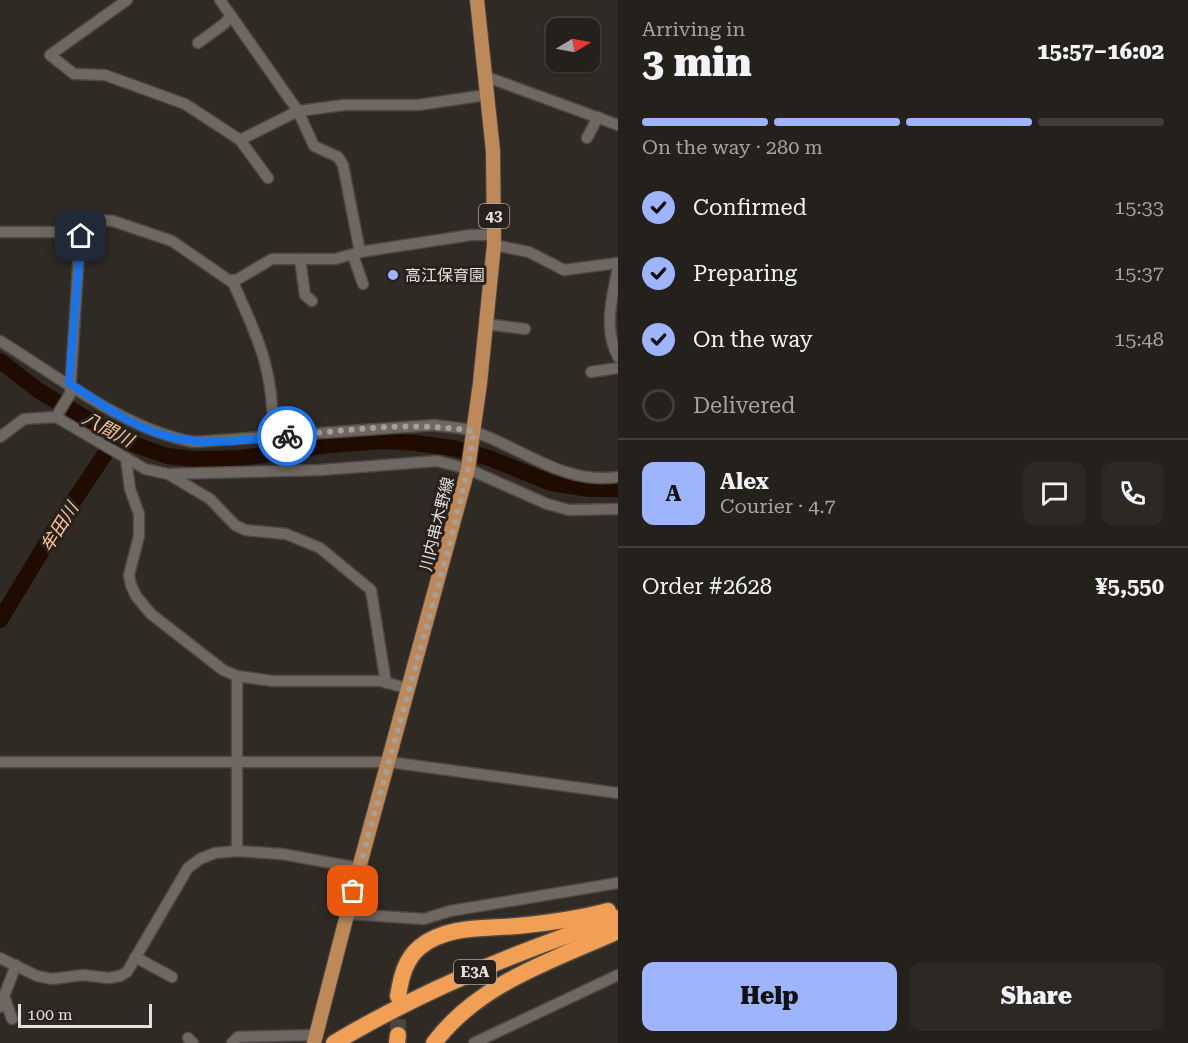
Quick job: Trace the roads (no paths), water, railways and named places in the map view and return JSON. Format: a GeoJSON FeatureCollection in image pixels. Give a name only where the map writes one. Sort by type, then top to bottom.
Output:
{"type":"FeatureCollection","features":[{"type":"Feature","properties":{"kind":"highway"},"geometry":{"type":"LineString","coordinates":[[398,996],[406,964],[418,948],[435,937],[471,929],[579,918],[618,908]]}},
{"type":"Feature","properties":{"kind":"highway","name":"E3A"},"geometry":{"type":"LineString","coordinates":[[337,1042],[419,998],[493,964],[618,918]]}},
{"type":"Feature","properties":{"kind":"highway"},"geometry":{"type":"LineString","coordinates":[[434,1043],[448,1024],[487,992],[618,932]]}},
{"type":"Feature","properties":{"kind":"main road","name":"川内串木野線"},"geometry":{"type":"LineString","coordinates":[[315,1039],[359,868],[468,469],[474,431],[494,240],[495,181],[477,0]]}},
{"type":"Feature","properties":{"kind":"street"},"geometry":{"type":"LineString","coordinates":[[127,0],[50,55],[75,74],[105,75],[185,104],[240,140],[268,178]]}},
{"type":"Feature","properties":{"kind":"street"},"geometry":{"type":"LineString","coordinates":[[220,0],[298,111],[314,146],[338,157],[343,165],[356,254],[363,284]]}},
{"type":"Feature","properties":{"kind":"street"},"geometry":{"type":"LineString","coordinates":[[198,43],[231,16]]}},
{"type":"Feature","properties":{"kind":"street"},"geometry":{"type":"LineString","coordinates":[[484,76],[618,125]]}},
{"type":"Feature","properties":{"kind":"street"},"geometry":{"type":"LineString","coordinates":[[240,140],[298,111],[344,105],[418,105],[486,96]]}},
{"type":"Feature","properties":{"kind":"street"},"geometry":{"type":"LineString","coordinates":[[587,138],[598,117]]}},
{"type":"Feature","properties":{"kind":"street"},"geometry":{"type":"LineString","coordinates":[[0,232],[58,232],[100,220],[113,221],[172,241],[232,280],[267,360],[274,401],[273,437]]}},
{"type":"Feature","properties":{"kind":"street"},"geometry":{"type":"LineString","coordinates":[[232,280],[272,259],[335,259],[471,235],[529,252],[564,270],[618,265],[609,322],[610,338],[618,357]]}},
{"type":"Feature","properties":{"kind":"street"},"geometry":{"type":"LineString","coordinates":[[57,415],[70,388],[81,236]]}},
{"type":"Feature","properties":{"kind":"street"},"geometry":{"type":"LineString","coordinates":[[300,259],[305,295],[312,301]]}},
{"type":"Feature","properties":{"kind":"street"},"geometry":{"type":"LineString","coordinates":[[486,324],[525,329]]}},
{"type":"Feature","properties":{"kind":"street"},"geometry":{"type":"LineString","coordinates":[[0,341],[70,388],[151,431],[169,437],[195,442],[408,425],[434,425],[474,431],[570,476],[605,479],[618,477]]}},
{"type":"Feature","properties":{"kind":"street"},"geometry":{"type":"LineString","coordinates":[[591,372],[618,368]]}},
{"type":"Feature","properties":{"kind":"street"},"geometry":{"type":"LineString","coordinates":[[0,437],[24,419],[57,415],[145,469],[168,474],[321,470],[437,461],[468,469],[547,504],[569,510],[618,509]]}},
{"type":"Feature","properties":{"kind":"street"},"geometry":{"type":"LineString","coordinates":[[126,458],[130,489],[139,514],[140,536],[129,575],[136,596],[151,614],[223,670],[237,676],[273,681],[386,682],[409,689]]}},
{"type":"Feature","properties":{"kind":"street"},"geometry":{"type":"LineString","coordinates":[[168,474],[210,499],[235,525],[245,530],[286,534],[320,548],[371,590],[386,682]]}},
{"type":"Feature","properties":{"kind":"street"},"geometry":{"type":"LineString","coordinates":[[237,676],[237,851]]}},
{"type":"Feature","properties":{"kind":"street"},"geometry":{"type":"LineString","coordinates":[[0,762],[389,762],[618,793]]}},
{"type":"Feature","properties":{"kind":"street"},"geometry":{"type":"LineString","coordinates":[[0,958],[52,979],[83,975],[109,978],[120,976],[127,972],[188,868],[215,853],[237,851],[282,854],[359,868]]}},
{"type":"Feature","properties":{"kind":"street"},"geometry":{"type":"LineString","coordinates":[[348,914],[424,919],[450,910],[618,883]]}},
{"type":"Feature","properties":{"kind":"street"},"geometry":{"type":"LineString","coordinates":[[135,957],[172,977]]}},
{"type":"Feature","properties":{"kind":"street"},"geometry":{"type":"LineString","coordinates":[[0,1007],[16,966]]}},
{"type":"Feature","properties":{"kind":"street"},"geometry":{"type":"LineString","coordinates":[[474,1043],[618,975]]}},
{"type":"Feature","properties":{"kind":"street"},"geometry":{"type":"LineString","coordinates":[[4,996],[12,1019]]}},
{"type":"Feature","properties":{"kind":"street"},"geometry":{"type":"LineString","coordinates":[[232,1043],[238,1037],[315,1039]]}},
{"type":"Feature","properties":{"kind":"waterway","name":"八間川"},"geometry":{"type":"LineString","coordinates":[[0,361],[39,391],[125,441],[167,456],[195,459],[241,458],[329,445],[383,441],[415,443],[453,448],[489,458],[551,483],[590,489],[618,489]]}},
{"type":"Feature","properties":{"kind":"waterway","name":"牟田川"},"geometry":{"type":"LineString","coordinates":[[0,620],[55,529],[117,436]]}},
{"type":"Feature","properties":{"kind":"tunnel"},"geometry":{"type":"LineString","coordinates":[[398,996],[398,1035]]}},
{"type":"Feature","properties":{"kind":"place","name":"高江保育園"},"geometry":{"type":"Point","coordinates":[393,275]}}]}
